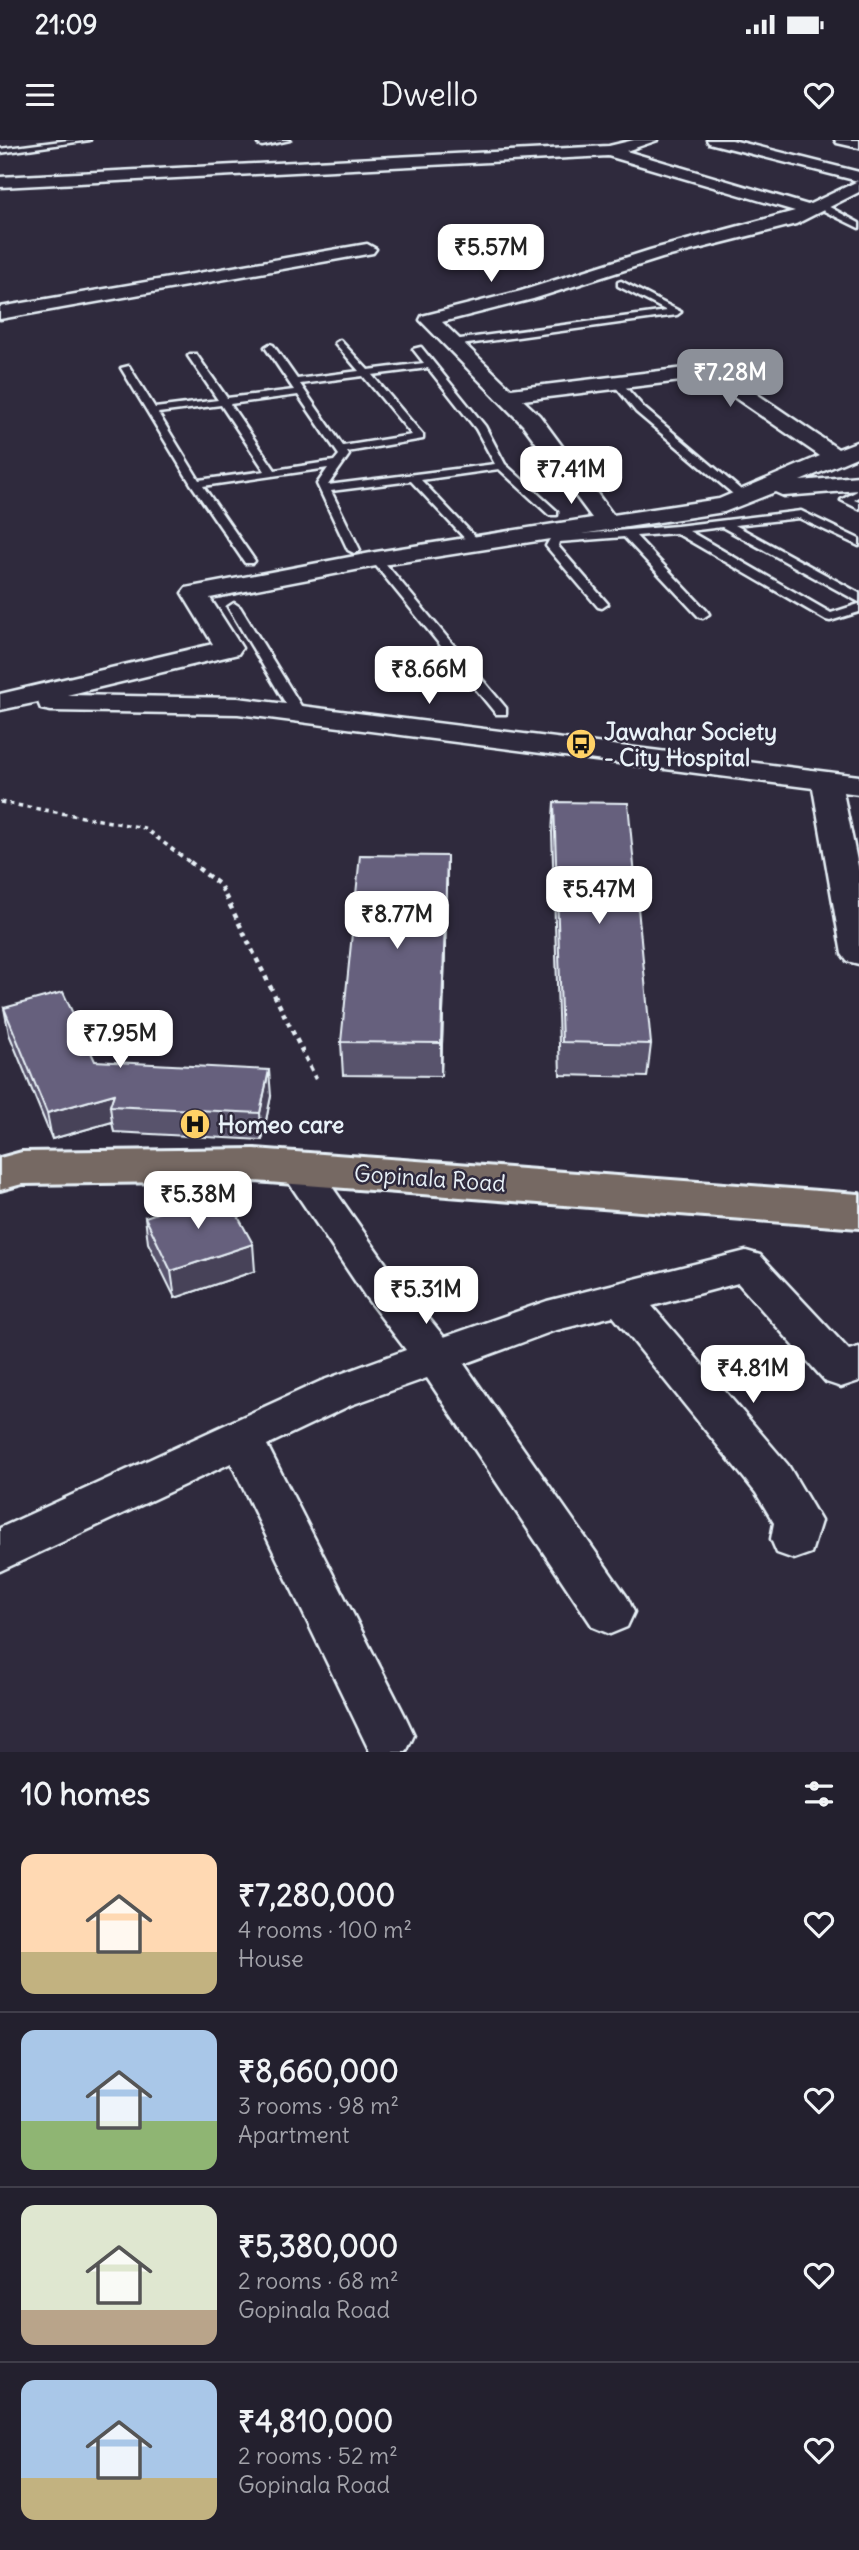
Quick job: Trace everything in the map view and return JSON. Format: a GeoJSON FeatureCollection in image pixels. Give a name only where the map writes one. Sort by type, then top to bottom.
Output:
{"type":"FeatureCollection","features":[{"type":"Feature","properties":{"kind":"main road","name":"Gopinala Road"},"geometry":{"type":"LineString","coordinates":[[0,1174],[22,1168],[298,1168],[859,1211]]}},
{"type":"Feature","properties":{"kind":"street"},"geometry":{"type":"LineString","coordinates":[[0,181],[609,151],[652,140]]}},
{"type":"Feature","properties":{"kind":"street"},"geometry":{"type":"LineString","coordinates":[[714,140],[859,177]]}},
{"type":"Feature","properties":{"kind":"street"},"geometry":{"type":"LineString","coordinates":[[842,140],[859,144]]}},
{"type":"Feature","properties":{"kind":"street"},"geometry":{"type":"LineString","coordinates":[[609,151],[814,208]]}},
{"type":"Feature","properties":{"kind":"street"},"geometry":{"type":"LineString","coordinates":[[617,528],[531,420],[429,320],[527,295],[656,254],[790,220],[859,186]]}},
{"type":"Feature","properties":{"kind":"street"},"geometry":{"type":"LineString","coordinates":[[0,313],[367,249]]}},
{"type":"Feature","properties":{"kind":"street"},"geometry":{"type":"LineString","coordinates":[[507,396],[618,384],[710,370],[836,457]]}},
{"type":"Feature","properties":{"kind":"street"},"geometry":{"type":"LineString","coordinates":[[1,702],[229,648],[195,593],[365,554],[664,522],[724,505],[859,448]]}},
{"type":"Feature","properties":{"kind":"street"},"geometry":{"type":"LineString","coordinates":[[750,494],[859,483]]}},
{"type":"Feature","properties":{"kind":"street"},"geometry":{"type":"LineString","coordinates":[[1,702],[238,706],[859,785]]}},
{"type":"Feature","properties":{"kind":"street"},"geometry":{"type":"LineString","coordinates":[[826,781],[859,954]]}},
{"type":"Feature","properties":{"kind":"street"},"geometry":{"type":"LineString","coordinates":[[298,1168],[379,1285],[436,1357],[610,1612]]}},
{"type":"Feature","properties":{"kind":"street"},"geometry":{"type":"LineString","coordinates":[[0,1550],[336,1393],[547,1317],[746,1266],[841,1370],[859,1364]]}},
{"type":"Feature","properties":{"kind":"street"},"geometry":{"type":"LineString","coordinates":[[621,1297],[772,1479],[798,1521],[794,1539]]}},
{"type":"Feature","properties":{"kind":"street"},"geometry":{"type":"LineString","coordinates":[[241,1438],[388,1735]]}},
{"type":"Feature","properties":{"kind":"lane"},"geometry":{"type":"LineString","coordinates":[[0,151],[86,140]]}},
{"type":"Feature","properties":{"kind":"lane"},"geometry":{"type":"LineString","coordinates":[[262,144],[286,140]]}},
{"type":"Feature","properties":{"kind":"lane"},"geometry":{"type":"LineString","coordinates":[[0,144],[37,145]]}},
{"type":"Feature","properties":{"kind":"lane"},"geometry":{"type":"LineString","coordinates":[[814,208],[859,226]]}},
{"type":"Feature","properties":{"kind":"lane"},"geometry":{"type":"LineString","coordinates":[[453,343],[677,312],[621,284]]}},
{"type":"Feature","properties":{"kind":"lane"},"geometry":{"type":"LineString","coordinates":[[340,343],[419,437],[341,450]]}},
{"type":"Feature","properties":{"kind":"lane"},"geometry":{"type":"LineString","coordinates":[[270,347],[344,455],[322,484],[365,554],[501,711]]}},
{"type":"Feature","properties":{"kind":"lane"},"geometry":{"type":"LineString","coordinates":[[418,349],[481,428],[501,466],[553,513]]}},
{"type":"Feature","properties":{"kind":"lane"},"geometry":{"type":"LineString","coordinates":[[193,356],[272,473]]}},
{"type":"Feature","properties":{"kind":"lane"},"geometry":{"type":"LineString","coordinates":[[152,411],[224,401],[366,373],[431,365]]}},
{"type":"Feature","properties":{"kind":"lane"},"geometry":{"type":"LineString","coordinates":[[126,368],[196,484],[249,561]]}},
{"type":"Feature","properties":{"kind":"lane"},"geometry":{"type":"LineString","coordinates":[[618,384],[640,410],[750,494]]}},
{"type":"Feature","properties":{"kind":"lane"},"geometry":{"type":"LineString","coordinates":[[196,484],[338,464]]}},
{"type":"Feature","properties":{"kind":"lane"},"geometry":{"type":"LineString","coordinates":[[324,489],[501,466]]}},
{"type":"Feature","properties":{"kind":"lane"},"geometry":{"type":"LineString","coordinates":[[412,477],[476,544]]}},
{"type":"Feature","properties":{"kind":"lane"},"geometry":{"type":"LineString","coordinates":[[859,493],[846,500],[859,506]]}},
{"type":"Feature","properties":{"kind":"lane"},"geometry":{"type":"LineString","coordinates":[[664,522],[723,523],[801,514],[859,543]]}},
{"type":"Feature","properties":{"kind":"lane"},"geometry":{"type":"LineString","coordinates":[[664,522],[830,617],[859,608]]}},
{"type":"Feature","properties":{"kind":"lane"},"geometry":{"type":"LineString","coordinates":[[723,523],[859,598]]}},
{"type":"Feature","properties":{"kind":"lane"},"geometry":{"type":"LineString","coordinates":[[602,604],[552,546],[555,540],[617,528],[702,614]]}},
{"type":"Feature","properties":{"kind":"lane"},"geometry":{"type":"LineString","coordinates":[[234,607],[299,714]]}},
{"type":"Feature","properties":{"kind":"path"},"geometry":{"type":"LineString","coordinates":[[0,802],[144,828],[220,885],[316,1079]]}},
{"type":"Feature","properties":{"kind":"building"},"geometry":{"type":"Polygon","coordinates":[[[554,802],[628,803],[651,1044],[562,1042],[554,802]]]}},
{"type":"Feature","properties":{"kind":"building"},"geometry":{"type":"Polygon","coordinates":[[[360,855],[447,856],[441,1043],[341,1042],[360,855]]]}},
{"type":"Feature","properties":{"kind":"building"},"geometry":{"type":"Polygon","coordinates":[[[63,992],[95,1061],[269,1070],[260,1113],[110,1106],[114,1094],[47,1113],[4,1008],[63,992]]]}},
{"type":"Feature","properties":{"kind":"building"},"geometry":{"type":"Polygon","coordinates":[[[224,1191],[253,1244],[171,1271],[145,1217],[224,1191]]]}},
{"type":"Feature","properties":{"kind":"place","name":"Jawahar Society - City Hospital"},"geometry":{"type":"Point","coordinates":[581,744]}},
{"type":"Feature","properties":{"kind":"place","name":"Homeo care"},"geometry":{"type":"Point","coordinates":[195,1124]}}]}
